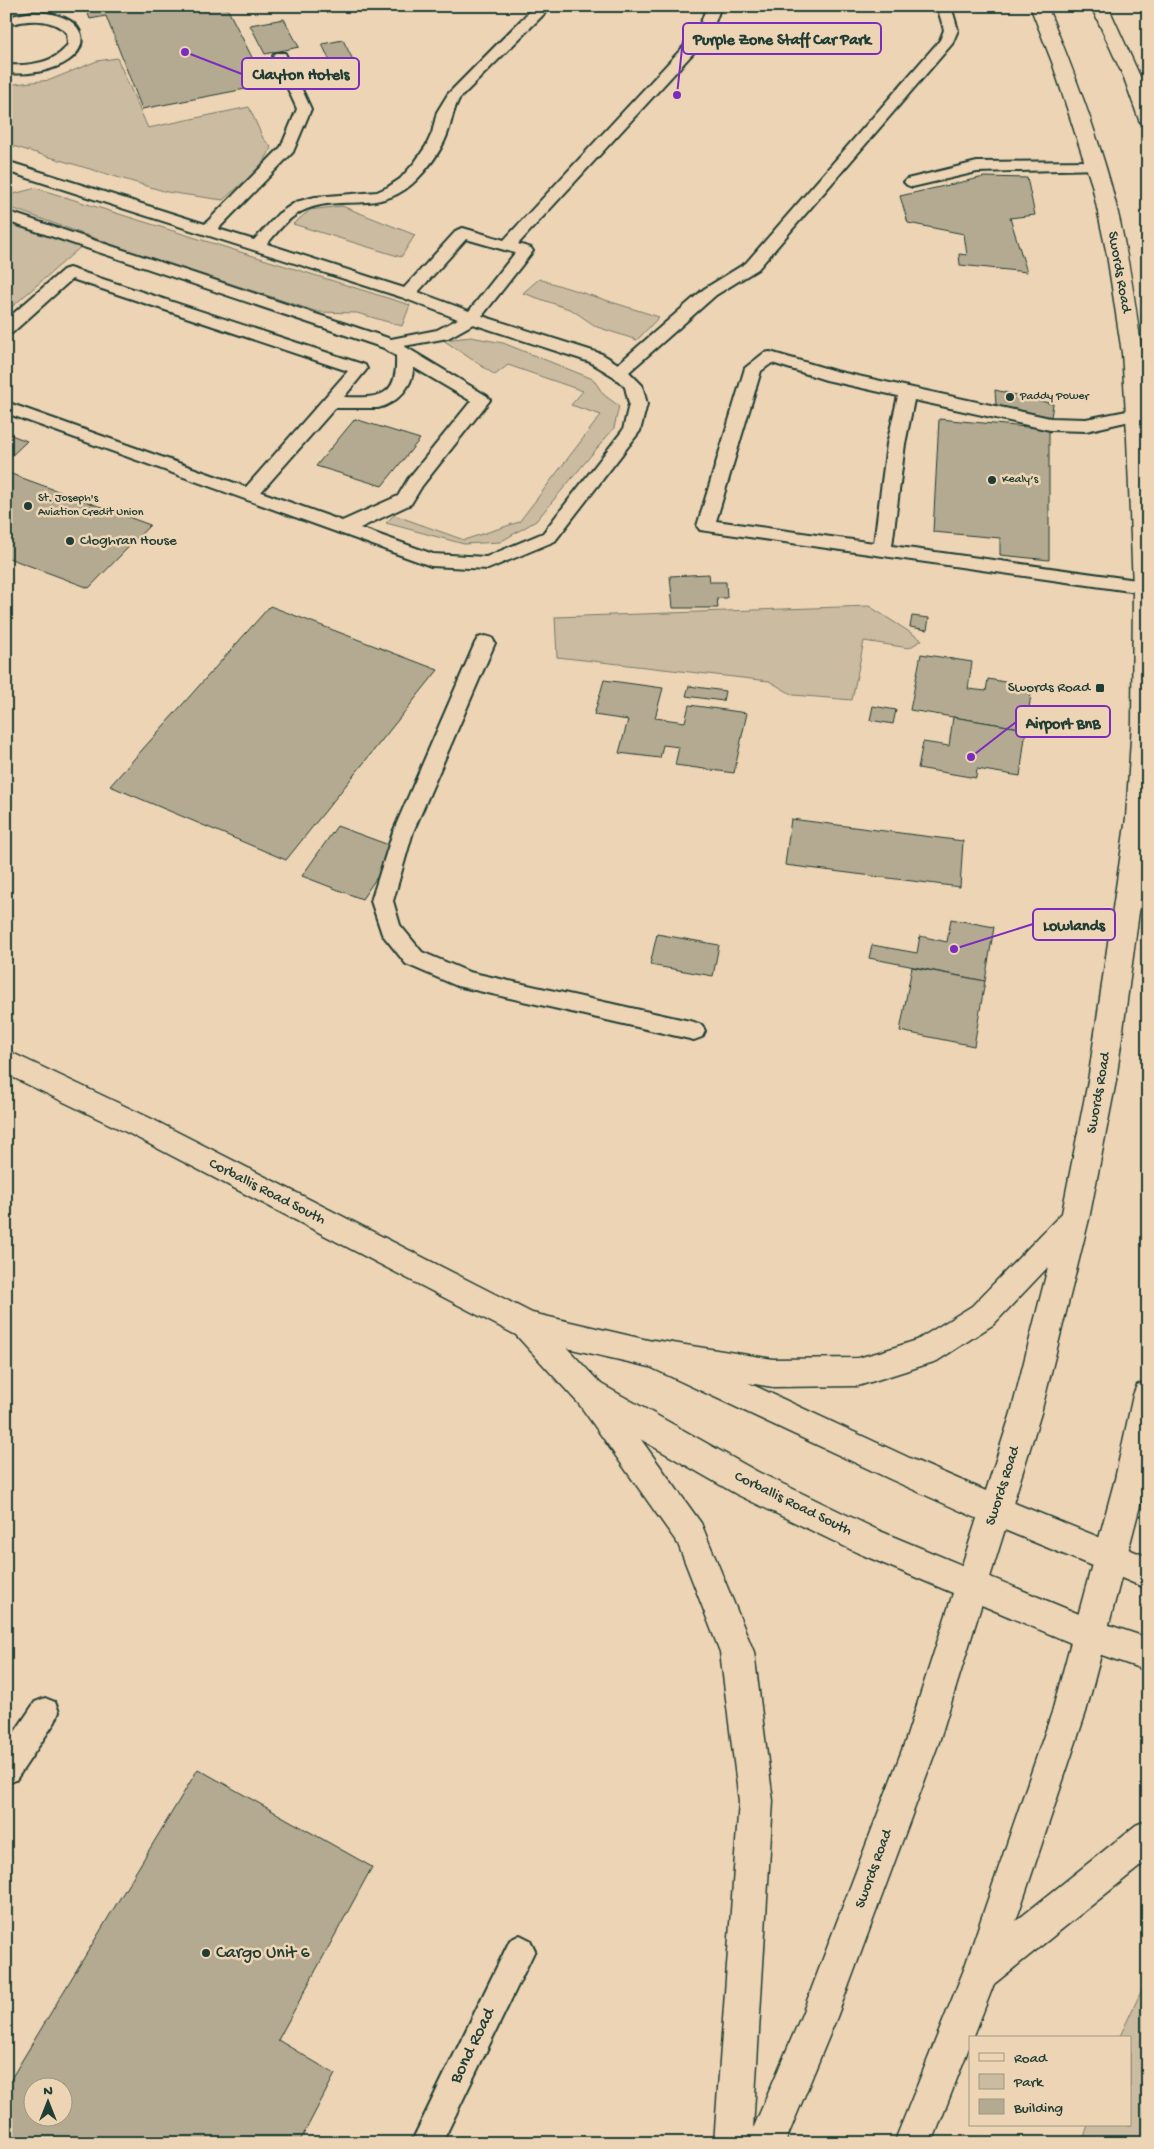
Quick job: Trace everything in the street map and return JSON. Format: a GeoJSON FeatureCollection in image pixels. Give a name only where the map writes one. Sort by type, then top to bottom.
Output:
{"type":"FeatureCollection","features":[{"type":"Feature","properties":{"kind":"main road","name":"Swords Road"},"geometry":{"type":"LineString","coordinates":[[766,2143],[818,2017],[922,1742],[1026,1413],[1074,1219],[1102,1081],[1138,818],[1144,723],[1142,414],[1117,255],[1096,166],[1062,62],[1038,6]]}},
{"type":"Feature","properties":{"kind":"main road"},"geometry":{"type":"LineString","coordinates":[[1099,6],[1133,78],[1148,120]]}},
{"type":"Feature","properties":{"kind":"main road","name":"Corballis Road South"},"geometry":{"type":"LineString","coordinates":[[6,1061],[140,1126],[527,1325],[654,1354],[889,1464],[996,1511],[1148,1572]]}},
{"type":"Feature","properties":{"kind":"main road"},"geometry":{"type":"LineString","coordinates":[[654,1354],[773,1373],[858,1372],[926,1351],[983,1315],[1074,1219]]}},
{"type":"Feature","properties":{"kind":"main road","name":"Corballis Road South"},"geometry":{"type":"LineString","coordinates":[[527,1325],[590,1394],[747,1483],[869,1542],[1090,1635],[1148,1655]]}},
{"type":"Feature","properties":{"kind":"main road"},"geometry":{"type":"LineString","coordinates":[[590,1394],[690,1534],[737,1652],[756,1801],[733,2143]]}},
{"type":"Feature","properties":{"kind":"main road"},"geometry":{"type":"LineString","coordinates":[[913,2143],[981,1972],[1069,1712],[1131,1479],[1148,1395]]}},
{"type":"Feature","properties":{"kind":"main road"},"geometry":{"type":"LineString","coordinates":[[981,1972],[1148,1837]]}},
{"type":"Feature","properties":{"kind":"lane"},"geometry":{"type":"LineString","coordinates":[[257,246],[286,215],[301,206],[320,200],[368,198],[387,194],[404,183],[431,151],[440,132],[444,114],[453,97],[542,6]]}},
{"type":"Feature","properties":{"kind":"lane"},"geometry":{"type":"LineString","coordinates":[[507,246],[691,47],[706,26],[714,6]]}},
{"type":"Feature","properties":{"kind":"lane"},"geometry":{"type":"LineString","coordinates":[[619,372],[650,342],[710,292],[752,266],[947,41],[951,30],[944,6]]}},
{"type":"Feature","properties":{"kind":"lane"},"geometry":{"type":"LineString","coordinates":[[6,20],[35,11],[70,26],[76,34],[76,43],[70,52],[59,60],[44,66],[27,69],[6,69]]}},
{"type":"Feature","properties":{"kind":"lane"},"geometry":{"type":"LineString","coordinates":[[208,230],[288,149],[304,110],[280,56]]}},
{"type":"Feature","properties":{"kind":"lane"},"geometry":{"type":"LineString","coordinates":[[6,166],[407,294],[472,318],[596,358],[619,372],[633,385],[638,404],[631,431],[549,537],[488,563],[431,560],[6,407]]}},
{"type":"Feature","properties":{"kind":"lane"},"geometry":{"type":"LineString","coordinates":[[912,182],[978,167],[1096,166]]}},
{"type":"Feature","properties":{"kind":"lane"},"geometry":{"type":"LineString","coordinates":[[6,216],[397,349],[481,400],[414,483],[405,500],[344,528]]}},
{"type":"Feature","properties":{"kind":"lane"},"geometry":{"type":"LineString","coordinates":[[397,349],[442,334],[472,318],[525,251],[463,233],[407,294]]}},
{"type":"Feature","properties":{"kind":"lane"},"geometry":{"type":"LineString","coordinates":[[6,329],[69,273],[359,369],[250,494]]}},
{"type":"Feature","properties":{"kind":"lane"},"geometry":{"type":"LineString","coordinates":[[330,402],[378,403],[393,394],[405,374],[397,349]]}},
{"type":"Feature","properties":{"kind":"lane"},"geometry":{"type":"LineString","coordinates":[[1142,414],[1086,425],[1050,424],[832,376],[770,358],[753,368],[706,526],[1144,587]]}},
{"type":"Feature","properties":{"kind":"lane"},"geometry":{"type":"LineString","coordinates":[[882,550],[896,444],[907,393]]}},
{"type":"Feature","properties":{"kind":"lane"},"geometry":{"type":"LineString","coordinates":[[485,643],[402,832],[382,901],[390,928],[414,958],[465,980],[694,1031]]}},
{"type":"Feature","properties":{"kind":"lane"},"geometry":{"type":"LineString","coordinates":[[6,1770],[44,1712]]}},
{"type":"Feature","properties":{"kind":"lane","name":"Bond Road"},"geometry":{"type":"LineString","coordinates":[[426,2143],[520,1950]]}},
{"type":"Feature","properties":{"kind":"green space"},"geometry":{"type":"Polygon","coordinates":[[[117,58],[148,128],[249,107],[263,138],[271,147],[268,155],[250,176],[223,200],[167,192],[6,144],[6,85],[50,80],[97,61],[117,58]]]}},
{"type":"Feature","properties":{"kind":"green space"},"geometry":{"type":"Polygon","coordinates":[[[36,188],[410,305],[402,326],[357,313],[318,312],[130,251],[6,206],[6,196],[36,188]]]}},
{"type":"Feature","properties":{"kind":"green space"},"geometry":{"type":"Polygon","coordinates":[[[342,206],[415,235],[401,257],[293,224],[310,210],[342,206]]]}},
{"type":"Feature","properties":{"kind":"green space"},"geometry":{"type":"Polygon","coordinates":[[[6,219],[83,245],[6,312],[6,219]]]}},
{"type":"Feature","properties":{"kind":"green space"},"geometry":{"type":"Polygon","coordinates":[[[539,279],[659,317],[637,340],[597,327],[572,310],[523,293],[539,279]]]}},
{"type":"Feature","properties":{"kind":"green space"},"geometry":{"type":"Polygon","coordinates":[[[471,337],[503,343],[593,379],[604,395],[619,406],[614,428],[536,521],[500,542],[464,544],[386,523],[394,515],[464,540],[519,522],[601,415],[571,405],[583,391],[508,365],[495,375],[443,340],[471,337]]]}},
{"type":"Feature","properties":{"kind":"green space"},"geometry":{"type":"Polygon","coordinates":[[[869,606],[922,640],[909,648],[864,641],[852,700],[793,695],[769,681],[557,657],[555,617],[869,606]]]}},
{"type":"Feature","properties":{"kind":"green space"},"geometry":{"type":"Polygon","coordinates":[[[1148,1977],[1148,2143],[1082,2143],[1088,2126],[1132,2126],[1132,2036],[1120,2036],[1148,1977]]]}},
{"type":"Feature","properties":{"kind":"building"},"geometry":{"type":"Polygon","coordinates":[[[85,6],[226,6],[266,85],[142,109],[106,16],[90,19],[85,6]]]}},
{"type":"Feature","properties":{"kind":"building"},"geometry":{"type":"Polygon","coordinates":[[[284,19],[299,47],[265,54],[250,25],[284,19]]]}},
{"type":"Feature","properties":{"kind":"building"},"geometry":{"type":"Polygon","coordinates":[[[343,40],[357,68],[335,72],[322,44],[343,40]]]}},
{"type":"Feature","properties":{"kind":"building"},"geometry":{"type":"Polygon","coordinates":[[[984,177],[1027,178],[1035,215],[1010,218],[1027,272],[960,265],[959,254],[967,255],[964,234],[908,223],[900,196],[984,177]]]}},
{"type":"Feature","properties":{"kind":"building","name":"Paddy Power"},"geometry":{"type":"Polygon","coordinates":[[[995,390],[1053,404],[1051,417],[996,405],[995,390]]]}},
{"type":"Feature","properties":{"kind":"building"},"geometry":{"type":"Polygon","coordinates":[[[355,419],[420,439],[382,486],[316,466],[355,419]]]}},
{"type":"Feature","properties":{"kind":"building","name":"Kealy’s"},"geometry":{"type":"Polygon","coordinates":[[[939,419],[1049,429],[1049,560],[1000,555],[1000,538],[933,532],[939,419]]]}},
{"type":"Feature","properties":{"kind":"building"},"geometry":{"type":"Polygon","coordinates":[[[6,433],[27,441],[6,461],[6,433]]]}},
{"type":"Feature","properties":{"kind":"building","name":"Cloghran House"},"geometry":{"type":"Polygon","coordinates":[[[6,472],[150,525],[89,588],[6,557],[6,472]]]}},
{"type":"Feature","properties":{"kind":"building"},"geometry":{"type":"Polygon","coordinates":[[[709,574],[710,582],[726,582],[727,598],[717,598],[718,608],[673,608],[670,576],[709,574]]]}},
{"type":"Feature","properties":{"kind":"building"},"geometry":{"type":"Polygon","coordinates":[[[270,606],[438,670],[286,860],[110,786],[270,606]]]}},
{"type":"Feature","properties":{"kind":"building"},"geometry":{"type":"Polygon","coordinates":[[[912,616],[929,618],[927,630],[910,627],[912,616]]]}},
{"type":"Feature","properties":{"kind":"building"},"geometry":{"type":"Polygon","coordinates":[[[921,654],[972,662],[968,689],[986,691],[988,679],[1032,687],[1026,729],[910,710],[921,654]]]}},
{"type":"Feature","properties":{"kind":"building"},"geometry":{"type":"Polygon","coordinates":[[[604,680],[663,688],[655,718],[685,722],[689,705],[747,713],[734,773],[675,765],[679,747],[663,745],[660,758],[619,753],[628,720],[594,715],[604,680]]]}},
{"type":"Feature","properties":{"kind":"building"},"geometry":{"type":"Polygon","coordinates":[[[689,686],[725,691],[723,701],[686,696],[689,686]]]}},
{"type":"Feature","properties":{"kind":"building"},"geometry":{"type":"Polygon","coordinates":[[[873,706],[896,710],[893,724],[870,720],[873,706]]]}},
{"type":"Feature","properties":{"kind":"building"},"geometry":{"type":"Polygon","coordinates":[[[953,717],[1026,729],[1020,776],[977,769],[976,778],[918,768],[923,742],[949,746],[953,717]]]}},
{"type":"Feature","properties":{"kind":"building"},"geometry":{"type":"Polygon","coordinates":[[[791,819],[963,841],[960,887],[785,865],[791,819]]]}},
{"type":"Feature","properties":{"kind":"building"},"geometry":{"type":"Polygon","coordinates":[[[337,826],[397,848],[362,899],[302,876],[337,826]]]}},
{"type":"Feature","properties":{"kind":"building"},"geometry":{"type":"Polygon","coordinates":[[[951,919],[994,927],[985,981],[869,958],[872,945],[917,953],[920,936],[947,942],[951,919]]]}},
{"type":"Feature","properties":{"kind":"building"},"geometry":{"type":"Polygon","coordinates":[[[657,934],[719,945],[713,976],[650,965],[657,934]]]}},
{"type":"Feature","properties":{"kind":"building"},"geometry":{"type":"Polygon","coordinates":[[[912,967],[985,981],[974,1046],[900,1031],[912,967]]]}},
{"type":"Feature","properties":{"kind":"building","name":"Cargo Unit 6"},"geometry":{"type":"Polygon","coordinates":[[[198,1769],[372,1867],[278,2040],[335,2074],[299,2143],[6,2143],[6,2087],[198,1769]]]}},
{"type":"Feature","properties":{"kind":"place","name":"Clayton Hotels"},"geometry":{"type":"Point","coordinates":[185,52]}},
{"type":"Feature","properties":{"kind":"place","name":"Purple Zone Staff Car Park"},"geometry":{"type":"Point","coordinates":[677,95]}},
{"type":"Feature","properties":{"kind":"place","name":"Paddy Power"},"geometry":{"type":"Point","coordinates":[1010,397]}},
{"type":"Feature","properties":{"kind":"place","name":"Kealy’s"},"geometry":{"type":"Point","coordinates":[992,480]}},
{"type":"Feature","properties":{"kind":"place","name":"St. Joseph's Aviation Credit Union"},"geometry":{"type":"Point","coordinates":[28,506]}},
{"type":"Feature","properties":{"kind":"place","name":"Cloghran House"},"geometry":{"type":"Point","coordinates":[70,541]}},
{"type":"Feature","properties":{"kind":"place","name":"Swords Road"},"geometry":{"type":"Point","coordinates":[1100,688]}},
{"type":"Feature","properties":{"kind":"place","name":"Airport BnB"},"geometry":{"type":"Point","coordinates":[971,757]}},
{"type":"Feature","properties":{"kind":"place","name":"Lowlands"},"geometry":{"type":"Point","coordinates":[954,949]}},
{"type":"Feature","properties":{"kind":"place","name":"Cargo Unit 6"},"geometry":{"type":"Point","coordinates":[206,1953]}}]}
